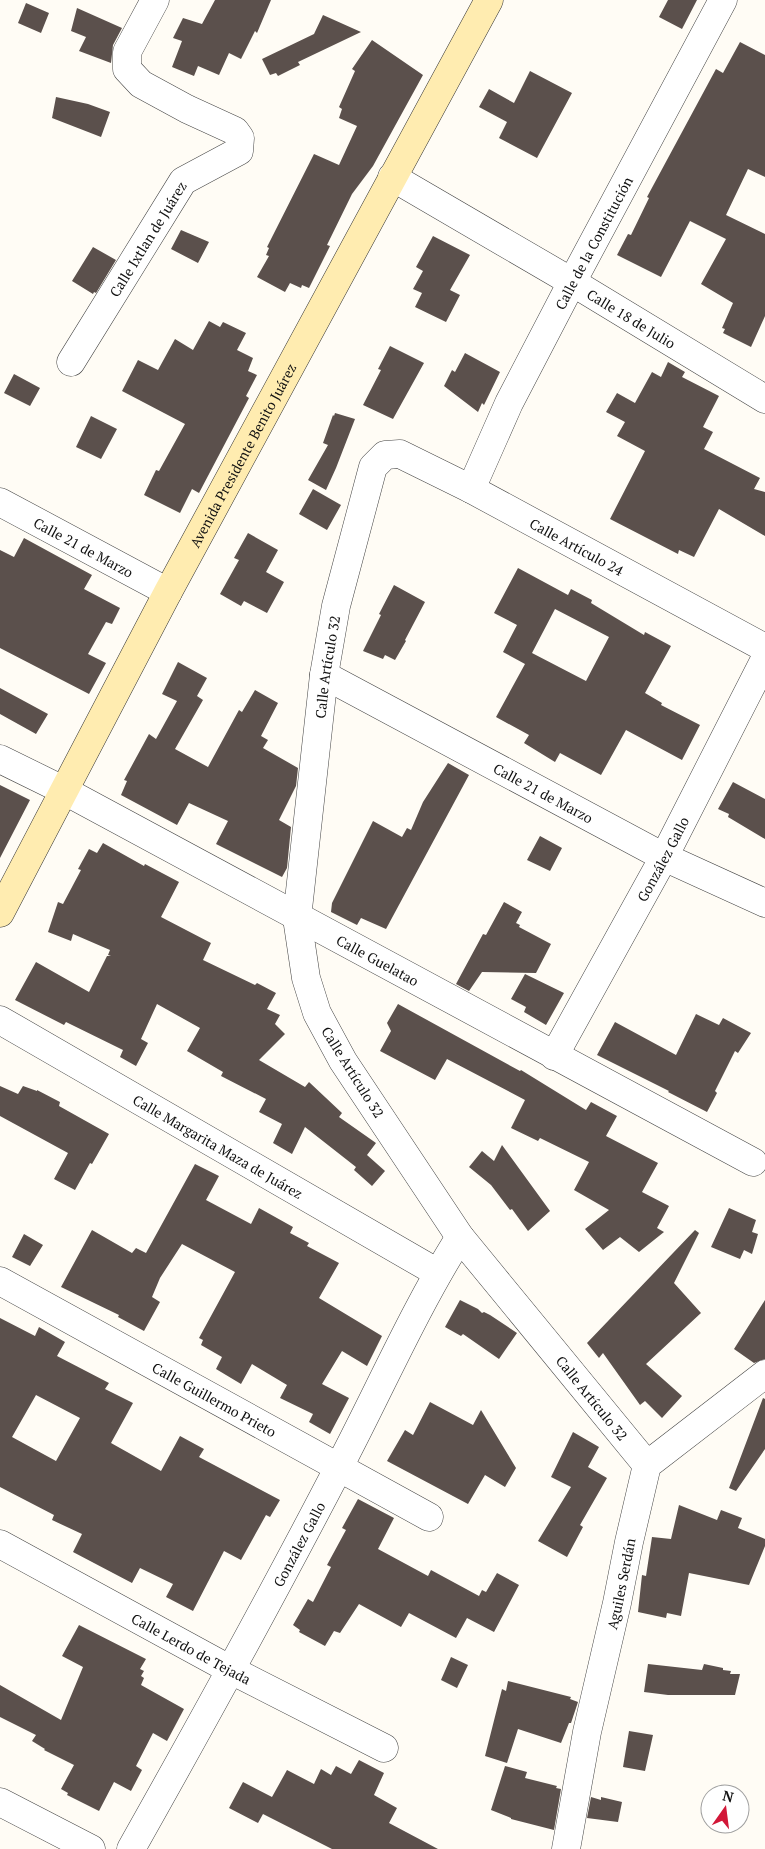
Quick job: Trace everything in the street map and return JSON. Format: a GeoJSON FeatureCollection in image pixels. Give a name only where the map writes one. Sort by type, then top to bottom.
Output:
{"type":"FeatureCollection","features":[{"type":"Feature","properties":{"kind":"street","name":"Calle Ixtlan de Juárez"},"geometry":{"type":"LineString","coordinates":[[71,362],[183,180],[239,150],[240,138],[235,131],[141,84],[127,69],[127,52],[155,0]]}},
{"type":"Feature","properties":{"kind":"street","name":"Avenida Presidente Benito Juárez"},"geometry":{"type":"LineString","coordinates":[[0,913],[168,592],[489,0]]}},
{"type":"Feature","properties":{"kind":"street","name":"Calle de la Constitución"},"geometry":{"type":"LineString","coordinates":[[471,489],[509,403],[723,0]]}},
{"type":"Feature","properties":{"kind":"street","name":"Calle 18 de Julio"},"geometry":{"type":"LineString","coordinates":[[392,177],[765,398]]}},
{"type":"Feature","properties":{"kind":"street","name":"Calle Artículo 24"},"geometry":{"type":"LineString","coordinates":[[385,455],[400,454],[471,489],[765,648]]}},
{"type":"Feature","properties":{"kind":"street","name":"Calle Artículo 32"},"geometry":{"type":"LineString","coordinates":[[385,455],[373,467],[336,606],[324,675],[297,918],[306,978],[317,1013],[343,1061],[460,1237],[647,1465]]}},
{"type":"Feature","properties":{"kind":"street","name":"Calle 21 de Marzo"},"geometry":{"type":"LineString","coordinates":[[0,502],[168,592]]}},
{"type":"Feature","properties":{"kind":"street","name":"González Gallo"},"geometry":{"type":"LineString","coordinates":[[554,1056],[664,857],[765,659]]}},
{"type":"Feature","properties":{"kind":"street","name":"Calle 21 de Marzo"},"geometry":{"type":"LineString","coordinates":[[324,675],[664,857],[765,903]]}},
{"type":"Feature","properties":{"kind":"street","name":"Calle Guelatao"},"geometry":{"type":"LineString","coordinates":[[0,760],[63,790],[297,918],[753,1162]]}},
{"type":"Feature","properties":{"kind":"street","name":"Calle Margarita Maza de Juárez"},"geometry":{"type":"LineString","coordinates":[[0,1020],[438,1273]]}},
{"type":"Feature","properties":{"kind":"street","name":"González Gallo"},"geometry":{"type":"LineString","coordinates":[[131,1849],[231,1670],[339,1467],[438,1273],[460,1237]]}},
{"type":"Feature","properties":{"kind":"street","name":"Calle Guillermo Prieto"},"geometry":{"type":"LineString","coordinates":[[0,1281],[429,1517]]}},
{"type":"Feature","properties":{"kind":"street"},"geometry":{"type":"LineString","coordinates":[[647,1465],[765,1374]]}},
{"type":"Feature","properties":{"kind":"street","name":"Aguiles Serdán"},"geometry":{"type":"LineString","coordinates":[[566,1849],[587,1732],[647,1465]]}},
{"type":"Feature","properties":{"kind":"street","name":"Calle Lerdo de Tejada"},"geometry":{"type":"LineString","coordinates":[[0,1544],[231,1670],[384,1748]]}},
{"type":"Feature","properties":{"kind":"street"},"geometry":{"type":"LineString","coordinates":[[0,1802],[91,1849]]}},
{"type":"Feature","properties":{"kind":"building"},"geometry":{"type":"Polygon","coordinates":[[[215,0],[271,0],[257,33],[255,31],[241,59],[229,53],[219,75],[198,66],[194,76],[172,67],[182,41],[173,38],[183,18],[202,24],[215,0]]]}},
{"type":"Feature","properties":{"kind":"building"},"geometry":{"type":"Polygon","coordinates":[[[668,0],[697,0],[682,29],[659,17],[668,0]]]}},
{"type":"Feature","properties":{"kind":"building"},"geometry":{"type":"Polygon","coordinates":[[[26,3],[49,13],[41,33],[18,23],[26,3]]]}},
{"type":"Feature","properties":{"kind":"building"},"geometry":{"type":"Polygon","coordinates":[[[77,8],[122,28],[113,45],[111,63],[79,51],[86,37],[71,31],[77,8]]]}},
{"type":"Feature","properties":{"kind":"building"},"geometry":{"type":"Polygon","coordinates":[[[323,15],[361,32],[298,62],[300,65],[278,76],[276,73],[270,75],[262,59],[314,34],[323,15]]]}},
{"type":"Feature","properties":{"kind":"building"},"geometry":{"type":"Polygon","coordinates":[[[372,40],[423,75],[373,166],[352,194],[327,245],[330,246],[309,288],[302,285],[301,288],[290,283],[285,292],[257,277],[269,256],[266,255],[269,248],[267,247],[314,154],[339,165],[357,126],[339,118],[342,109],[339,107],[355,71],[352,69],[372,40]]]}},
{"type":"Feature","properties":{"kind":"building"},"geometry":{"type":"Polygon","coordinates":[[[740,42],[765,55],[765,177],[748,169],[726,215],[765,234],[765,316],[751,347],[723,333],[725,329],[722,328],[733,303],[701,284],[726,239],[690,221],[661,277],[617,255],[628,234],[631,235],[649,198],[647,197],[716,69],[723,73],[740,42]]]}},
{"type":"Feature","properties":{"kind":"building"},"geometry":{"type":"Polygon","coordinates":[[[530,71],[572,93],[537,158],[499,138],[507,122],[479,107],[489,89],[514,103],[530,71]]]}},
{"type":"Feature","properties":{"kind":"building"},"geometry":{"type":"Polygon","coordinates":[[[56,97],[88,104],[110,112],[101,137],[52,118],[56,97]]]}},
{"type":"Feature","properties":{"kind":"building"},"geometry":{"type":"Polygon","coordinates":[[[181,230],[209,242],[198,263],[171,249],[181,230]]]}},
{"type":"Feature","properties":{"kind":"building"},"geometry":{"type":"Polygon","coordinates":[[[433,236],[470,255],[450,290],[460,295],[446,322],[415,307],[422,293],[413,289],[423,271],[416,267],[433,236]]]}},
{"type":"Feature","properties":{"kind":"building"},"geometry":{"type":"Polygon","coordinates":[[[93,247],[116,260],[96,293],[94,292],[93,294],[72,281],[93,247]]]}},
{"type":"Feature","properties":{"kind":"building"},"geometry":{"type":"Polygon","coordinates":[[[209,321],[220,327],[223,322],[246,333],[237,350],[253,358],[248,371],[257,375],[246,396],[249,398],[199,493],[192,489],[180,513],[144,495],[156,470],[159,471],[185,424],[122,391],[138,360],[158,370],[175,339],[193,350],[209,321]]]}},
{"type":"Feature","properties":{"kind":"building"},"geometry":{"type":"Polygon","coordinates":[[[390,346],[424,363],[393,419],[363,405],[381,370],[378,369],[390,346]]]}},
{"type":"Feature","properties":{"kind":"building"},"geometry":{"type":"Polygon","coordinates":[[[465,353],[500,372],[484,405],[482,403],[478,412],[444,386],[452,370],[455,372],[465,353]]]}},
{"type":"Feature","properties":{"kind":"building"},"geometry":{"type":"Polygon","coordinates":[[[668,362],[685,372],[682,377],[719,396],[703,427],[713,432],[704,449],[760,478],[754,489],[765,492],[765,536],[719,509],[694,557],[679,550],[678,554],[610,519],[645,451],[617,436],[625,422],[606,412],[617,393],[635,403],[652,372],[661,377],[668,362]]]}},
{"type":"Feature","properties":{"kind":"building"},"geometry":{"type":"Polygon","coordinates":[[[14,374],[40,388],[30,406],[4,393],[14,374]]]}},
{"type":"Feature","properties":{"kind":"building"},"geometry":{"type":"Polygon","coordinates":[[[335,413],[355,419],[326,490],[308,480],[328,445],[323,443],[335,413]]]}},
{"type":"Feature","properties":{"kind":"building"},"geometry":{"type":"Polygon","coordinates":[[[91,416],[117,429],[101,459],[76,447],[91,416]]]}},
{"type":"Feature","properties":{"kind":"building"},"geometry":{"type":"Polygon","coordinates":[[[313,489],[341,505],[327,530],[299,514],[313,489]]]}},
{"type":"Feature","properties":{"kind":"building"},"geometry":{"type":"Polygon","coordinates":[[[248,533],[278,550],[266,572],[284,582],[267,613],[244,601],[241,606],[220,594],[239,560],[234,558],[248,533]]]}},
{"type":"Feature","properties":{"kind":"building"},"geometry":{"type":"Polygon","coordinates":[[[24,538],[92,575],[84,589],[120,608],[112,624],[106,622],[88,654],[106,663],[89,694],[0,648],[0,550],[14,557],[24,538]]]}},
{"type":"Feature","properties":{"kind":"building"},"geometry":{"type":"Polygon","coordinates":[[[518,568],[568,595],[571,589],[592,600],[591,603],[644,635],[645,632],[671,646],[645,693],[662,703],[661,705],[700,725],[682,760],[626,730],[601,775],[560,753],[555,762],[524,743],[529,735],[496,717],[525,664],[503,652],[517,625],[494,613],[518,568]],[[555,609],[532,653],[586,681],[609,637],[555,609]]]}},
{"type":"Feature","properties":{"kind":"building"},"geometry":{"type":"Polygon","coordinates":[[[394,585],[425,602],[395,660],[385,655],[383,659],[363,651],[394,585]]]}},
{"type":"Feature","properties":{"kind":"building"},"geometry":{"type":"Polygon","coordinates":[[[178,662],[207,678],[197,696],[203,700],[175,749],[208,767],[239,710],[242,712],[255,690],[278,703],[261,736],[268,740],[263,748],[298,768],[296,786],[279,820],[291,827],[287,868],[282,877],[216,844],[228,821],[189,803],[177,825],[121,795],[127,781],[124,780],[149,734],[156,739],[177,701],[162,694],[178,662]]]}},
{"type":"Feature","properties":{"kind":"building"},"geometry":{"type":"Polygon","coordinates":[[[0,688],[48,714],[36,734],[0,714],[0,688]]]}},
{"type":"Feature","properties":{"kind":"building"},"geometry":{"type":"Polygon","coordinates":[[[448,763],[469,775],[386,929],[361,918],[357,925],[331,912],[332,903],[373,821],[402,837],[407,828],[411,830],[423,802],[448,763]]]}},
{"type":"Feature","properties":{"kind":"building"},"geometry":{"type":"Polygon","coordinates":[[[733,782],[765,799],[765,839],[728,817],[729,814],[718,809],[733,782]]]}},
{"type":"Feature","properties":{"kind":"building"},"geometry":{"type":"Polygon","coordinates":[[[0,785],[30,800],[0,858],[0,785]]]}},
{"type":"Feature","properties":{"kind":"building"},"geometry":{"type":"Polygon","coordinates":[[[540,836],[562,848],[550,871],[527,860],[540,836]]]}},
{"type":"Feature","properties":{"kind":"building"},"geometry":{"type":"Polygon","coordinates":[[[103,843],[144,866],[145,864],[179,882],[161,917],[211,943],[203,960],[276,993],[267,1009],[280,1015],[275,1024],[285,1034],[259,1060],[305,1087],[309,1082],[342,1113],[339,1117],[376,1143],[367,1155],[385,1171],[372,1186],[354,1170],[356,1167],[305,1127],[292,1154],[273,1143],[282,1124],[259,1112],[266,1099],[221,1076],[223,1072],[187,1051],[200,1028],[157,1004],[141,1039],[148,1043],[136,1066],[120,1057],[123,1050],[66,1022],[64,1025],[15,1000],[36,962],[89,992],[107,956],[111,956],[108,955],[110,950],[73,934],[71,941],[48,932],[58,902],[63,904],[81,870],[78,869],[89,849],[97,853],[103,843]]]}},
{"type":"Feature","properties":{"kind":"building"},"geometry":{"type":"Polygon","coordinates":[[[504,902],[522,912],[516,923],[520,925],[519,927],[551,944],[536,973],[482,972],[469,991],[456,984],[483,934],[486,935],[504,902]]]}},
{"type":"Feature","properties":{"kind":"building"},"geometry":{"type":"Polygon","coordinates":[[[525,974],[564,993],[546,1025],[524,1012],[526,1007],[511,999],[525,974]]]}},
{"type":"Feature","properties":{"kind":"building"},"geometry":{"type":"Polygon","coordinates":[[[398,1004],[521,1070],[586,1110],[591,1102],[617,1116],[606,1136],[658,1163],[642,1192],[669,1206],[657,1228],[664,1232],[639,1252],[620,1237],[603,1250],[585,1229],[609,1210],[574,1190],[589,1162],[540,1138],[538,1141],[511,1128],[525,1100],[447,1059],[435,1080],[380,1051],[391,1031],[387,1023],[398,1004]]]}},
{"type":"Feature","properties":{"kind":"building"},"geometry":{"type":"Polygon","coordinates":[[[696,1014],[719,1025],[723,1018],[751,1033],[738,1053],[735,1051],[707,1112],[597,1055],[615,1022],[676,1055],[696,1014]]]}},
{"type":"Feature","properties":{"kind":"building"},"geometry":{"type":"Polygon","coordinates":[[[0,1086],[18,1094],[23,1086],[37,1090],[60,1102],[59,1106],[109,1134],[75,1190],[54,1179],[68,1153],[0,1116],[0,1086]]]}},
{"type":"Feature","properties":{"kind":"building"},"geometry":{"type":"Polygon","coordinates":[[[502,1145],[550,1211],[528,1231],[491,1185],[469,1167],[482,1151],[494,1161],[502,1145]]]}},
{"type":"Feature","properties":{"kind":"building"},"geometry":{"type":"Polygon","coordinates":[[[195,1164],[219,1176],[206,1200],[251,1224],[259,1208],[293,1227],[290,1233],[309,1243],[307,1246],[339,1263],[319,1298],[382,1336],[367,1366],[342,1351],[322,1384],[349,1398],[330,1434],[309,1422],[313,1414],[280,1398],[287,1385],[252,1364],[241,1384],[216,1369],[222,1357],[201,1345],[203,1340],[199,1338],[235,1272],[182,1244],[160,1278],[152,1297],[160,1302],[144,1331],[118,1317],[119,1315],[61,1287],[92,1230],[132,1253],[136,1248],[146,1253],[195,1164]]]}},
{"type":"Feature","properties":{"kind":"building"},"geometry":{"type":"Polygon","coordinates":[[[729,1208],[756,1220],[752,1232],[758,1234],[752,1254],[744,1250],[740,1259],[711,1247],[729,1208]]]}},
{"type":"Feature","properties":{"kind":"building"},"geometry":{"type":"Polygon","coordinates":[[[695,1230],[699,1233],[674,1283],[701,1313],[646,1364],[682,1396],[662,1418],[645,1401],[640,1405],[603,1353],[599,1358],[587,1343],[695,1230]]]}},
{"type":"Feature","properties":{"kind":"building"},"geometry":{"type":"Polygon","coordinates":[[[24,1234],[43,1245],[30,1266],[12,1257],[24,1234]]]}},
{"type":"Feature","properties":{"kind":"building"},"geometry":{"type":"Polygon","coordinates":[[[460,1300],[482,1313],[490,1315],[517,1333],[499,1359],[463,1334],[461,1336],[445,1327],[460,1300]]]}},
{"type":"Feature","properties":{"kind":"building"},"geometry":{"type":"Polygon","coordinates":[[[765,1300],[765,1359],[754,1363],[734,1349],[765,1300]]]}},
{"type":"Feature","properties":{"kind":"building"},"geometry":{"type":"Polygon","coordinates":[[[0,1318],[35,1336],[39,1327],[65,1342],[57,1356],[109,1383],[105,1389],[133,1403],[111,1443],[161,1471],[180,1436],[204,1449],[199,1457],[280,1500],[270,1517],[266,1515],[241,1560],[224,1551],[193,1611],[166,1597],[173,1584],[140,1568],[132,1583],[73,1552],[82,1534],[52,1520],[54,1515],[0,1487],[0,1318]],[[36,1395],[12,1437],[56,1461],[80,1418],[36,1395]]]}},
{"type":"Feature","properties":{"kind":"building"},"geometry":{"type":"Polygon","coordinates":[[[763,1398],[765,1399],[765,1449],[736,1491],[729,1488],[763,1398]]]}},
{"type":"Feature","properties":{"kind":"building"},"geometry":{"type":"Polygon","coordinates":[[[430,1402],[473,1425],[481,1410],[516,1468],[505,1487],[485,1475],[468,1504],[387,1461],[405,1430],[413,1435],[430,1402]]]}},
{"type":"Feature","properties":{"kind":"building"},"geometry":{"type":"Polygon","coordinates":[[[573,1432],[599,1447],[588,1467],[607,1478],[580,1525],[583,1527],[567,1557],[538,1541],[571,1487],[551,1477],[573,1432]]]}},
{"type":"Feature","properties":{"kind":"building"},"geometry":{"type":"Polygon","coordinates":[[[358,1499],[394,1518],[378,1549],[428,1576],[431,1570],[479,1596],[482,1590],[486,1592],[497,1573],[519,1585],[494,1632],[467,1618],[456,1638],[409,1613],[401,1627],[359,1604],[340,1633],[334,1631],[325,1646],[299,1632],[300,1630],[293,1625],[308,1599],[313,1602],[331,1567],[327,1565],[346,1530],[342,1528],[358,1499]]]}},
{"type":"Feature","properties":{"kind":"building"},"geometry":{"type":"Polygon","coordinates":[[[679,1505],[717,1520],[721,1510],[742,1518],[738,1528],[765,1539],[765,1546],[749,1585],[689,1573],[681,1616],[667,1613],[666,1618],[638,1612],[642,1575],[646,1576],[652,1537],[671,1539],[679,1505]]]}},
{"type":"Feature","properties":{"kind":"building"},"geometry":{"type":"Polygon","coordinates":[[[79,1625],[146,1659],[140,1669],[144,1671],[141,1676],[144,1678],[141,1685],[184,1709],[167,1741],[153,1733],[136,1766],[142,1770],[131,1791],[114,1782],[99,1811],[67,1795],[68,1793],[61,1789],[74,1765],[44,1750],[32,1741],[36,1735],[0,1717],[0,1685],[61,1720],[83,1667],[62,1656],[79,1625]]]}},
{"type":"Feature","properties":{"kind":"building"},"geometry":{"type":"Polygon","coordinates":[[[451,1657],[468,1665],[457,1688],[441,1680],[451,1657]]]}},
{"type":"Feature","properties":{"kind":"building"},"geometry":{"type":"Polygon","coordinates":[[[648,1664],[702,1670],[704,1664],[731,1671],[730,1674],[740,1674],[735,1695],[668,1695],[644,1692],[648,1664]]]}},
{"type":"Feature","properties":{"kind":"building"},"geometry":{"type":"Polygon","coordinates":[[[508,1681],[571,1697],[570,1699],[578,1702],[571,1723],[569,1723],[561,1743],[518,1729],[507,1763],[485,1756],[502,1689],[506,1691],[508,1681]]]}},
{"type":"Feature","properties":{"kind":"building"},"geometry":{"type":"Polygon","coordinates":[[[629,1731],[653,1735],[645,1771],[623,1767],[629,1731]]]}},
{"type":"Feature","properties":{"kind":"building"},"geometry":{"type":"Polygon","coordinates":[[[359,1760],[384,1773],[374,1795],[397,1808],[389,1823],[438,1849],[332,1849],[263,1814],[258,1823],[229,1808],[243,1782],[272,1797],[287,1770],[314,1784],[321,1769],[331,1775],[336,1766],[351,1774],[359,1760]]]}},
{"type":"Feature","properties":{"kind":"building"},"geometry":{"type":"Polygon","coordinates":[[[505,1766],[527,1772],[525,1778],[557,1786],[556,1788],[561,1789],[554,1830],[511,1819],[491,1810],[505,1766]]]}},
{"type":"Feature","properties":{"kind":"building"},"geometry":{"type":"Polygon","coordinates":[[[591,1797],[601,1800],[601,1797],[622,1802],[618,1822],[587,1818],[591,1797]]]}}]}
